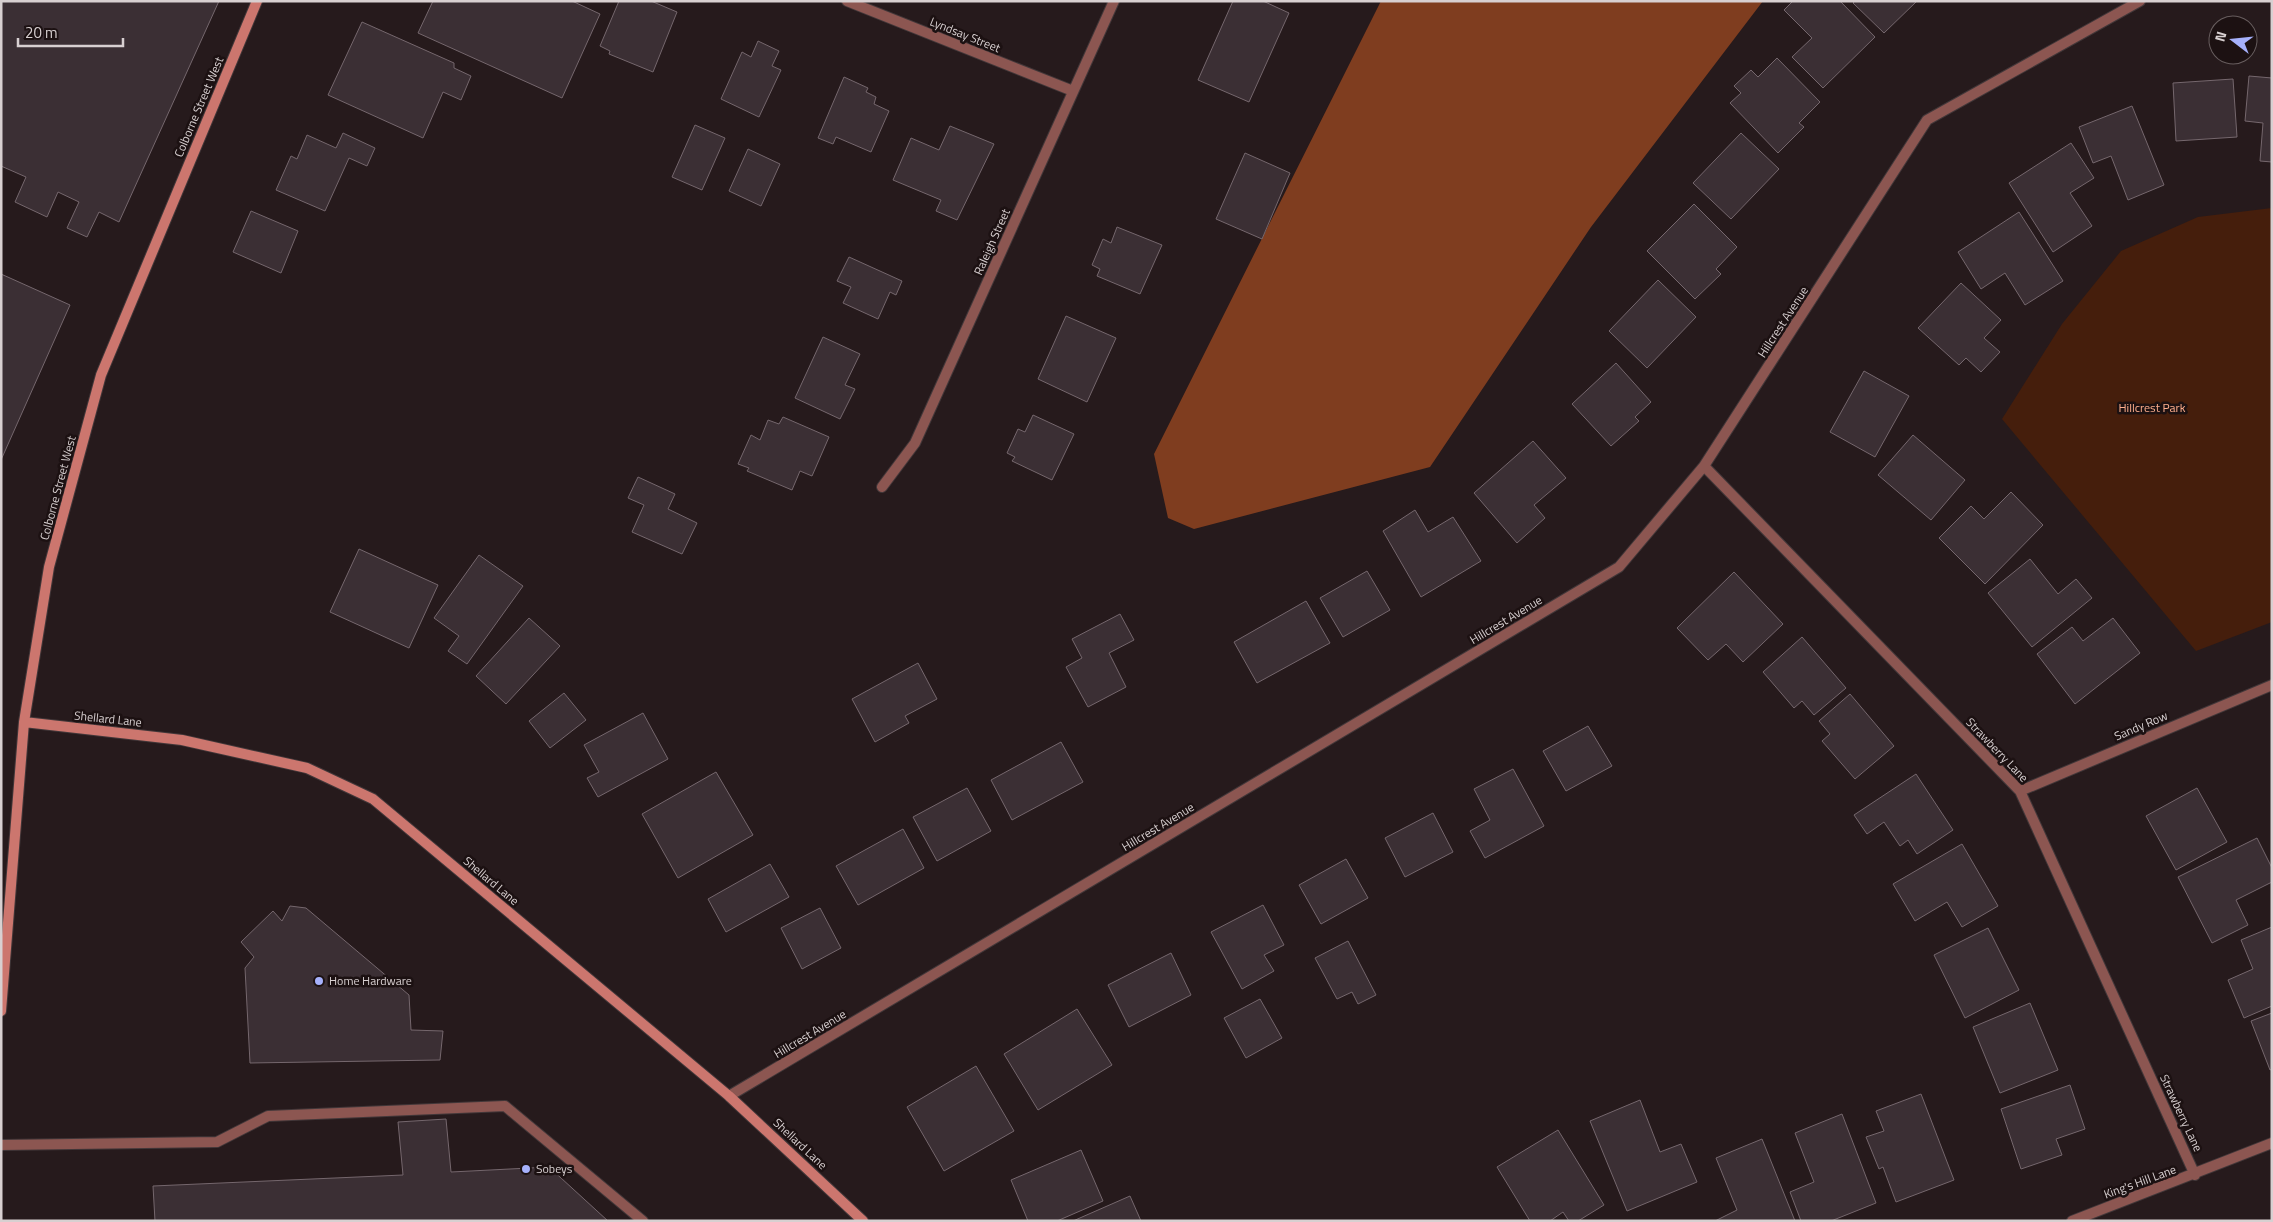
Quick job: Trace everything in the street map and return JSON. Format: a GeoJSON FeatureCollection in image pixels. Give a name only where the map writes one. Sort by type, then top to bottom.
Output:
{"type":"FeatureCollection","features":[{"type":"Feature","properties":{"kind":"main road","name":"Colborne Street West"},"geometry":{"type":"LineString","coordinates":[[1,1010],[24,722],[49,567],[101,375],[257,1]]}},
{"type":"Feature","properties":{"kind":"main road","name":"Shellard Lane"},"geometry":{"type":"LineString","coordinates":[[24,722],[182,740],[306,768],[373,799],[729,1096],[863,1221]]}},
{"type":"Feature","properties":{"kind":"street","name":"Lyndsay Street"},"geometry":{"type":"LineString","coordinates":[[847,1],[1073,91]]}},
{"type":"Feature","properties":{"kind":"street","name":"Raleigh Street"},"geometry":{"type":"LineString","coordinates":[[882,487],[915,443],[1114,1]]}},
{"type":"Feature","properties":{"kind":"street","name":"Hillcrest Avenue"},"geometry":{"type":"LineString","coordinates":[[729,1096],[1619,567],[1704,466],[1928,120],[2140,1]]}},
{"type":"Feature","properties":{"kind":"street","name":"Strawberry Lane"},"geometry":{"type":"LineString","coordinates":[[1704,466],[2020,790],[2196,1175]]}},
{"type":"Feature","properties":{"kind":"street","name":"Sandy Row"},"geometry":{"type":"LineString","coordinates":[[2020,790],[2272,685]]}},
{"type":"Feature","properties":{"kind":"street"},"geometry":{"type":"LineString","coordinates":[[1,1146],[218,1142],[268,1116],[506,1106],[643,1221]]}},
{"type":"Feature","properties":{"kind":"street","name":"King's Hill Lane"},"geometry":{"type":"LineString","coordinates":[[2072,1221],[2196,1175],[2272,1143]]}},
{"type":"Feature","properties":{"kind":"green space","name":"Hillcrest Park"},"geometry":{"type":"Polygon","coordinates":[[[2272,208],[2272,622],[2196,651],[2002,419],[2062,324],[2121,251],[2198,217],[2272,208]]]}},
{"type":"Feature","properties":{"kind":"shaded area"},"geometry":{"type":"Polygon","coordinates":[[[1381,1],[1763,1],[1591,227],[1430,467],[1194,529],[1168,518],[1154,454],[1381,1]]]}},
{"type":"Feature","properties":{"kind":"building"},"geometry":{"type":"Polygon","coordinates":[[[1,1],[219,1],[119,222],[99,212],[87,237],[67,228],[79,202],[58,192],[47,217],[15,202],[26,177],[1,166],[1,1]]]}},
{"type":"Feature","properties":{"kind":"building"},"geometry":{"type":"Polygon","coordinates":[[[433,1],[572,1],[600,14],[562,98],[418,33],[433,1]]]}},
{"type":"Feature","properties":{"kind":"building"},"geometry":{"type":"Polygon","coordinates":[[[619,1],[651,1],[677,12],[653,72],[609,54],[610,51],[600,46],[619,1]]]}},
{"type":"Feature","properties":{"kind":"building"},"geometry":{"type":"Polygon","coordinates":[[[1233,1],[1263,1],[1289,13],[1249,102],[1198,80],[1233,1]]]}},
{"type":"Feature","properties":{"kind":"building"},"geometry":{"type":"Polygon","coordinates":[[[1793,1],[1840,1],[1875,37],[1823,88],[1792,57],[1812,38],[1784,10],[1793,1]]]}},
{"type":"Feature","properties":{"kind":"building"},"geometry":{"type":"Polygon","coordinates":[[[1855,1],[1917,1],[1884,33],[1853,3],[1855,1]]]}},
{"type":"Feature","properties":{"kind":"building"},"geometry":{"type":"Polygon","coordinates":[[[362,22],[454,63],[454,68],[471,76],[461,100],[443,92],[423,138],[328,95],[362,22]]]}},
{"type":"Feature","properties":{"kind":"building"},"geometry":{"type":"Polygon","coordinates":[[[758,41],[779,51],[772,66],[781,70],[759,117],[721,99],[742,52],[751,57],[758,41]]]}},
{"type":"Feature","properties":{"kind":"building"},"geometry":{"type":"Polygon","coordinates":[[[1777,58],[1820,102],[1799,123],[1804,127],[1778,153],[1730,103],[1741,93],[1734,86],[1751,70],[1758,77],[1777,58]]]}},
{"type":"Feature","properties":{"kind":"building"},"geometry":{"type":"Polygon","coordinates":[[[2249,76],[2272,78],[2272,162],[2260,161],[2263,123],[2245,121],[2249,76]]]}},
{"type":"Feature","properties":{"kind":"building"},"geometry":{"type":"Polygon","coordinates":[[[844,77],[868,88],[866,92],[876,97],[874,104],[889,111],[871,152],[836,137],[833,144],[818,138],[844,77]]]}},
{"type":"Feature","properties":{"kind":"building"},"geometry":{"type":"Polygon","coordinates":[[[2233,79],[2237,137],[2176,141],[2173,83],[2233,79]]]}},
{"type":"Feature","properties":{"kind":"building"},"geometry":{"type":"Polygon","coordinates":[[[2132,106],[2164,185],[2128,200],[2111,156],[2093,163],[2079,127],[2132,106]]]}},
{"type":"Feature","properties":{"kind":"building"},"geometry":{"type":"Polygon","coordinates":[[[695,125],[725,138],[702,190],[672,177],[695,125]]]}},
{"type":"Feature","properties":{"kind":"building"},"geometry":{"type":"Polygon","coordinates":[[[950,126],[994,144],[957,220],[936,211],[941,200],[893,180],[911,138],[939,150],[950,126]]]}},
{"type":"Feature","properties":{"kind":"building"},"geometry":{"type":"Polygon","coordinates":[[[343,133],[375,148],[367,166],[349,158],[325,211],[276,190],[291,156],[297,159],[307,135],[336,148],[343,133]]]}},
{"type":"Feature","properties":{"kind":"building"},"geometry":{"type":"Polygon","coordinates":[[[1741,133],[1779,169],[1731,219],[1693,183],[1741,133]]]}},
{"type":"Feature","properties":{"kind":"building"},"geometry":{"type":"Polygon","coordinates":[[[2071,143],[2094,178],[2070,193],[2092,226],[2053,252],[2009,183],[2071,143]]]}},
{"type":"Feature","properties":{"kind":"building"},"geometry":{"type":"Polygon","coordinates":[[[748,149],[780,164],[761,206],[729,191],[748,149]]]}},
{"type":"Feature","properties":{"kind":"building"},"geometry":{"type":"Polygon","coordinates":[[[1245,153],[1290,173],[1262,239],[1216,219],[1245,153]]]}},
{"type":"Feature","properties":{"kind":"building"},"geometry":{"type":"Polygon","coordinates":[[[1694,204],[1737,247],[1716,269],[1721,274],[1695,299],[1647,251],[1694,204]]]}},
{"type":"Feature","properties":{"kind":"building"},"geometry":{"type":"Polygon","coordinates":[[[251,211],[298,231],[281,273],[233,252],[251,211]]]}},
{"type":"Feature","properties":{"kind":"building"},"geometry":{"type":"Polygon","coordinates":[[[2019,212],[2063,281],[2025,305],[2005,273],[1981,289],[1958,252],[2019,212]]]}},
{"type":"Feature","properties":{"kind":"building"},"geometry":{"type":"Polygon","coordinates":[[[1117,227],[1162,245],[1140,294],[1097,276],[1100,269],[1092,265],[1103,239],[1111,243],[1117,227]]]}},
{"type":"Feature","properties":{"kind":"building"},"geometry":{"type":"Polygon","coordinates":[[[849,257],[902,281],[896,295],[890,292],[878,319],[843,303],[851,287],[837,281],[849,257]]]}},
{"type":"Feature","properties":{"kind":"building"},"geometry":{"type":"Polygon","coordinates":[[[1,274],[70,305],[1,460],[1,274]]]}},
{"type":"Feature","properties":{"kind":"building"},"geometry":{"type":"Polygon","coordinates":[[[1658,280],[1696,317],[1647,368],[1609,331],[1658,280]]]}},
{"type":"Feature","properties":{"kind":"building"},"geometry":{"type":"Polygon","coordinates":[[[1961,283],[2001,320],[1984,338],[2000,352],[1981,372],[1966,358],[1959,365],[1918,328],[1961,283]]]}},
{"type":"Feature","properties":{"kind":"building"},"geometry":{"type":"Polygon","coordinates":[[[1066,316],[1116,338],[1087,402],[1038,379],[1066,316]]]}},
{"type":"Feature","properties":{"kind":"building"},"geometry":{"type":"Polygon","coordinates":[[[823,337],[860,354],[845,385],[855,389],[840,419],[795,398],[823,337]]]}},
{"type":"Feature","properties":{"kind":"building"},"geometry":{"type":"Polygon","coordinates":[[[1616,363],[1651,402],[1635,417],[1639,421],[1611,446],[1572,404],[1616,363]]]}},
{"type":"Feature","properties":{"kind":"building"},"geometry":{"type":"Polygon","coordinates":[[[1864,371],[1909,396],[1875,457],[1830,432],[1864,371]]]}},
{"type":"Feature","properties":{"kind":"building"},"geometry":{"type":"Polygon","coordinates":[[[1033,415],[1074,434],[1052,480],[1012,461],[1015,457],[1007,453],[1018,429],[1025,432],[1033,415]]]}},
{"type":"Feature","properties":{"kind":"building"},"geometry":{"type":"Polygon","coordinates":[[[783,417],[829,437],[812,476],[800,471],[792,490],[747,471],[749,468],[738,464],[751,435],[760,440],[768,420],[779,424],[783,417]]]}},
{"type":"Feature","properties":{"kind":"building"},"geometry":{"type":"Polygon","coordinates":[[[1913,435],[1965,480],[1931,520],[1878,475],[1913,435]]]}},
{"type":"Feature","properties":{"kind":"building"},"geometry":{"type":"Polygon","coordinates":[[[1533,441],[1566,478],[1534,505],[1545,518],[1517,543],[1474,493],[1533,441]]]}},
{"type":"Feature","properties":{"kind":"building"},"geometry":{"type":"Polygon","coordinates":[[[638,477],[675,494],[668,509],[697,523],[682,554],[632,532],[644,505],[628,498],[638,477]]]}},
{"type":"Feature","properties":{"kind":"building"},"geometry":{"type":"Polygon","coordinates":[[[2011,492],[2043,525],[1985,584],[1939,538],[1971,506],[1984,519],[2011,492]]]}},
{"type":"Feature","properties":{"kind":"building"},"geometry":{"type":"Polygon","coordinates":[[[1415,510],[1428,532],[1453,517],[1481,561],[1421,597],[1383,531],[1415,510]]]}},
{"type":"Feature","properties":{"kind":"building"},"geometry":{"type":"Polygon","coordinates":[[[359,549],[438,585],[409,648],[330,612],[359,549]]]}},
{"type":"Feature","properties":{"kind":"building"},"geometry":{"type":"Polygon","coordinates":[[[479,555],[523,586],[467,664],[448,651],[459,636],[434,618],[479,555]]]}},
{"type":"Feature","properties":{"kind":"building"},"geometry":{"type":"Polygon","coordinates":[[[2030,559],[2058,594],[2076,579],[2092,598],[2032,647],[1988,593],[2030,559]]]}},
{"type":"Feature","properties":{"kind":"building"},"geometry":{"type":"Polygon","coordinates":[[[1367,571],[1390,610],[1343,637],[1320,598],[1367,571]]]}},
{"type":"Feature","properties":{"kind":"building"},"geometry":{"type":"Polygon","coordinates":[[[1734,572],[1783,624],[1743,662],[1726,644],[1708,660],[1677,628],[1734,572]]]}},
{"type":"Feature","properties":{"kind":"building"},"geometry":{"type":"Polygon","coordinates":[[[1306,601],[1330,643],[1257,683],[1234,642],[1306,601]]]}},
{"type":"Feature","properties":{"kind":"building"},"geometry":{"type":"Polygon","coordinates":[[[1120,614],[1134,640],[1109,653],[1126,687],[1088,707],[1066,667],[1082,658],[1072,639],[1120,614]]]}},
{"type":"Feature","properties":{"kind":"building"},"geometry":{"type":"Polygon","coordinates":[[[529,618],[560,646],[506,704],[476,676],[529,618]]]}},
{"type":"Feature","properties":{"kind":"building"},"geometry":{"type":"Polygon","coordinates":[[[2113,618],[2140,653],[2075,704],[2037,654],[2072,627],[2083,641],[2113,618]]]}},
{"type":"Feature","properties":{"kind":"building"},"geometry":{"type":"Polygon","coordinates":[[[1802,637],[1846,688],[1814,715],[1802,701],[1794,708],[1763,672],[1802,637]]]}},
{"type":"Feature","properties":{"kind":"building"},"geometry":{"type":"Polygon","coordinates":[[[918,663],[937,699],[905,716],[909,723],[875,742],[852,699],[918,663]]]}},
{"type":"Feature","properties":{"kind":"building"},"geometry":{"type":"Polygon","coordinates":[[[564,693],[586,720],[550,748],[529,721],[564,693]]]}},
{"type":"Feature","properties":{"kind":"building"},"geometry":{"type":"Polygon","coordinates":[[[1850,694],[1894,746],[1855,779],[1822,741],[1830,734],[1819,721],[1850,694]]]}},
{"type":"Feature","properties":{"kind":"building"},"geometry":{"type":"Polygon","coordinates":[[[643,713],[668,759],[598,797],[587,778],[599,772],[584,745],[643,713]]]}},
{"type":"Feature","properties":{"kind":"building"},"geometry":{"type":"Polygon","coordinates":[[[1588,726],[1612,766],[1566,791],[1543,751],[1588,726]]]}},
{"type":"Feature","properties":{"kind":"building"},"geometry":{"type":"Polygon","coordinates":[[[1061,742],[1083,782],[1012,820],[991,780],[1061,742]]]}},
{"type":"Feature","properties":{"kind":"building"},"geometry":{"type":"Polygon","coordinates":[[[1513,769],[1544,826],[1485,858],[1470,831],[1490,820],[1474,789],[1513,769]]]}},
{"type":"Feature","properties":{"kind":"building"},"geometry":{"type":"Polygon","coordinates":[[[716,772],[753,835],[678,878],[642,814],[716,772]]]}},
{"type":"Feature","properties":{"kind":"building"},"geometry":{"type":"Polygon","coordinates":[[[1916,774],[1953,830],[1917,854],[1908,840],[1900,846],[1884,822],[1867,834],[1854,815],[1916,774]]]}},
{"type":"Feature","properties":{"kind":"building"},"geometry":{"type":"Polygon","coordinates":[[[967,788],[991,831],[937,861],[913,817],[967,788]]]}},
{"type":"Feature","properties":{"kind":"building"},"geometry":{"type":"Polygon","coordinates":[[[2197,788],[2227,842],[2176,870],[2146,816],[2197,788]]]}},
{"type":"Feature","properties":{"kind":"building"},"geometry":{"type":"Polygon","coordinates":[[[1433,813],[1453,852],[1405,877],[1385,838],[1433,813]]]}},
{"type":"Feature","properties":{"kind":"building"},"geometry":{"type":"Polygon","coordinates":[[[903,829],[924,868],[858,905],[836,866],[903,829]]]}},
{"type":"Feature","properties":{"kind":"building"},"geometry":{"type":"Polygon","coordinates":[[[2257,838],[2272,868],[2272,882],[2236,900],[2248,925],[2212,943],[2178,877],[2257,838]]]}},
{"type":"Feature","properties":{"kind":"building"},"geometry":{"type":"Polygon","coordinates":[[[1962,844],[1998,906],[1962,927],[1947,902],[1915,921],[1893,884],[1962,844]]]}},
{"type":"Feature","properties":{"kind":"building"},"geometry":{"type":"Polygon","coordinates":[[[1346,859],[1368,898],[1321,924],[1299,885],[1346,859]]]}},
{"type":"Feature","properties":{"kind":"building"},"geometry":{"type":"Polygon","coordinates":[[[770,864],[789,897],[726,932],[708,899],[770,864]]]}},
{"type":"Feature","properties":{"kind":"building"},"geometry":{"type":"Polygon","coordinates":[[[1263,905],[1284,945],[1264,955],[1274,971],[1242,989],[1211,932],[1263,905]]]}},
{"type":"Feature","properties":{"kind":"building","name":"Home Hardware"},"geometry":{"type":"Polygon","coordinates":[[[290,906],[306,908],[409,995],[411,1030],[443,1031],[440,1060],[250,1063],[245,968],[254,957],[241,942],[273,911],[282,921],[290,906]]]}},
{"type":"Feature","properties":{"kind":"building"},"geometry":{"type":"Polygon","coordinates":[[[820,908],[841,948],[802,969],[781,928],[820,908]]]}},
{"type":"Feature","properties":{"kind":"building"},"geometry":{"type":"Polygon","coordinates":[[[2272,927],[2272,1006],[2244,1018],[2228,980],[2253,969],[2241,940],[2272,927]]]}},
{"type":"Feature","properties":{"kind":"building"},"geometry":{"type":"Polygon","coordinates":[[[1988,928],[2019,990],[1965,1018],[1934,955],[1988,928]]]}},
{"type":"Feature","properties":{"kind":"building"},"geometry":{"type":"Polygon","coordinates":[[[1348,941],[1376,995],[1358,1004],[1352,992],[1337,999],[1315,958],[1348,941]]]}},
{"type":"Feature","properties":{"kind":"building"},"geometry":{"type":"Polygon","coordinates":[[[1171,953],[1191,995],[1129,1027],[1108,985],[1171,953]]]}},
{"type":"Feature","properties":{"kind":"building"},"geometry":{"type":"Polygon","coordinates":[[[1260,999],[1282,1038],[1246,1058],[1224,1018],[1260,999]]]}},
{"type":"Feature","properties":{"kind":"building"},"geometry":{"type":"Polygon","coordinates":[[[2030,1003],[2058,1070],[2000,1093],[1973,1027],[2030,1003]]]}},
{"type":"Feature","properties":{"kind":"building"},"geometry":{"type":"Polygon","coordinates":[[[1077,1009],[1112,1065],[1038,1110],[1004,1054],[1077,1009]]]}},
{"type":"Feature","properties":{"kind":"building"},"geometry":{"type":"Polygon","coordinates":[[[2272,1013],[2272,1069],[2270,1070],[2251,1021],[2272,1013]]]}},
{"type":"Feature","properties":{"kind":"building"},"geometry":{"type":"Polygon","coordinates":[[[976,1066],[1014,1131],[944,1171],[907,1107],[976,1066]]]}},
{"type":"Feature","properties":{"kind":"building"},"geometry":{"type":"Polygon","coordinates":[[[2070,1085],[2085,1129],[2056,1139],[2062,1155],[2021,1169],[2001,1109],[2070,1085]]]}},
{"type":"Feature","properties":{"kind":"building"},"geometry":{"type":"Polygon","coordinates":[[[1921,1094],[1954,1180],[1896,1202],[1883,1167],[1879,1169],[1866,1137],[1884,1131],[1876,1111],[1921,1094]]]}},
{"type":"Feature","properties":{"kind":"building"},"geometry":{"type":"Polygon","coordinates":[[[1640,1100],[1660,1152],[1681,1144],[1697,1182],[1627,1211],[1590,1121],[1640,1100]]]}},
{"type":"Feature","properties":{"kind":"building"},"geometry":{"type":"Polygon","coordinates":[[[1842,1114],[1876,1203],[1831,1221],[1801,1221],[1790,1192],[1814,1182],[1795,1133],[1842,1114]]]}},
{"type":"Feature","properties":{"kind":"building","name":"Sobeys"},"geometry":{"type":"Polygon","coordinates":[[[446,1119],[451,1172],[549,1167],[608,1221],[155,1221],[153,1186],[403,1175],[398,1122],[446,1119]]]}},
{"type":"Feature","properties":{"kind":"building"},"geometry":{"type":"Polygon","coordinates":[[[1558,1130],[1604,1205],[1578,1221],[1569,1221],[1563,1212],[1550,1221],[1530,1221],[1497,1167],[1558,1130]]]}},
{"type":"Feature","properties":{"kind":"building"},"geometry":{"type":"Polygon","coordinates":[[[1762,1139],[1795,1221],[1715,1221],[1737,1210],[1716,1158],[1762,1139]]]}},
{"type":"Feature","properties":{"kind":"building"},"geometry":{"type":"Polygon","coordinates":[[[1081,1150],[1103,1201],[1057,1221],[1028,1221],[1011,1180],[1081,1150]]]}},
{"type":"Feature","properties":{"kind":"building"},"geometry":{"type":"Polygon","coordinates":[[[1130,1196],[1141,1221],[1073,1221],[1130,1196]]]}},
{"type":"Feature","properties":{"kind":"place","name":"Home Hardware"},"geometry":{"type":"Point","coordinates":[319,981]}},
{"type":"Feature","properties":{"kind":"place","name":"Sobeys"},"geometry":{"type":"Point","coordinates":[526,1169]}}]}
